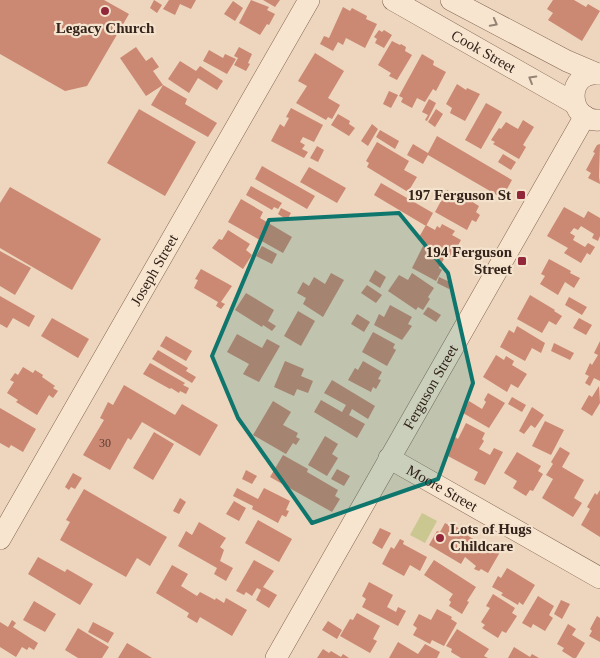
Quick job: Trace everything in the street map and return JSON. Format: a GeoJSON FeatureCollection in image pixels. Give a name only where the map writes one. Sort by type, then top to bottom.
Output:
{"type":"FeatureCollection","features":[{"type":"Feature","properties":{"kind":"street","name":"Joseph Street"},"geometry":{"type":"LineString","coordinates":[[0,539],[309,0]]}},
{"type":"Feature","properties":{"kind":"street","name":"Cook Street"},"geometry":{"type":"LineString","coordinates":[[393,0],[591,116]]}},
{"type":"Feature","properties":{"kind":"street","name":"Cook Street"},"geometry":{"type":"LineString","coordinates":[[451,0],[567,61],[599,74]]}},
{"type":"Feature","properties":{"kind":"street","name":"Ferguson Street"},"geometry":{"type":"LineString","coordinates":[[276,658],[389,458],[591,116],[574,95],[578,82],[583,77],[599,74]]}},
{"type":"Feature","properties":{"kind":"street","name":"Moore Street"},"geometry":{"type":"LineString","coordinates":[[389,458],[600,578]]}},
{"type":"Feature","properties":{"kind":"highlighted area"},"geometry":{"type":"Polygon","coordinates":[[[399,213],[448,273],[473,383],[438,479],[312,523],[238,418],[212,356],[269,220],[399,213]]]}},
{"type":"Feature","properties":{"kind":"shaded area"},"geometry":{"type":"Polygon","coordinates":[[[422,513],[437,521],[425,543],[410,535],[422,513]]]}},
{"type":"Feature","properties":{"kind":"building"},"geometry":{"type":"Polygon","coordinates":[[[0,0],[104,0],[129,14],[87,86],[65,91],[0,54],[0,0]]]}},
{"type":"Feature","properties":{"kind":"building"},"geometry":{"type":"Polygon","coordinates":[[[154,0],[162,5],[157,13],[150,8],[154,0]]]}},
{"type":"Feature","properties":{"kind":"building"},"geometry":{"type":"Polygon","coordinates":[[[169,0],[196,0],[191,9],[180,4],[175,15],[163,9],[169,0]]]}},
{"type":"Feature","properties":{"kind":"building"},"geometry":{"type":"Polygon","coordinates":[[[251,0],[269,7],[267,10],[275,14],[269,25],[267,24],[260,35],[239,23],[251,0]]]}},
{"type":"Feature","properties":{"kind":"building"},"geometry":{"type":"Polygon","coordinates":[[[263,0],[280,0],[275,7],[263,0]]]}},
{"type":"Feature","properties":{"kind":"building"},"geometry":{"type":"Polygon","coordinates":[[[553,0],[574,0],[586,7],[588,4],[600,11],[582,41],[548,20],[553,13],[547,9],[553,0]]]}},
{"type":"Feature","properties":{"kind":"building"},"geometry":{"type":"Polygon","coordinates":[[[233,1],[243,8],[235,21],[224,14],[233,1]]]}},
{"type":"Feature","properties":{"kind":"building"},"geometry":{"type":"Polygon","coordinates":[[[343,7],[350,11],[352,8],[367,16],[366,19],[377,24],[365,48],[346,38],[343,45],[338,42],[333,51],[320,44],[324,36],[329,38],[343,7]]]}},
{"type":"Feature","properties":{"kind":"building"},"geometry":{"type":"Polygon","coordinates":[[[379,30],[382,32],[384,30],[392,35],[384,48],[375,43],[377,39],[374,37],[379,30]]]}},
{"type":"Feature","properties":{"kind":"building"},"geometry":{"type":"Polygon","coordinates":[[[392,41],[406,47],[405,51],[412,55],[397,80],[389,76],[391,73],[378,65],[392,41]]]}},
{"type":"Feature","properties":{"kind":"building"},"geometry":{"type":"Polygon","coordinates":[[[136,47],[146,61],[152,57],[159,67],[153,71],[163,85],[146,96],[120,58],[136,47]]]}},
{"type":"Feature","properties":{"kind":"building"},"geometry":{"type":"Polygon","coordinates":[[[239,47],[252,54],[246,71],[234,65],[238,58],[234,56],[239,47]]]}},
{"type":"Feature","properties":{"kind":"building"},"geometry":{"type":"Polygon","coordinates":[[[209,50],[223,58],[225,54],[236,59],[227,74],[203,61],[209,50]]]}},
{"type":"Feature","properties":{"kind":"building"},"geometry":{"type":"Polygon","coordinates":[[[315,53],[344,71],[328,98],[340,105],[332,119],[328,117],[326,120],[296,103],[307,86],[298,81],[315,53]]]}},
{"type":"Feature","properties":{"kind":"building"},"geometry":{"type":"Polygon","coordinates":[[[422,54],[434,61],[433,65],[446,72],[436,91],[433,89],[425,102],[417,98],[412,108],[401,102],[403,98],[399,96],[422,54]]]}},
{"type":"Feature","properties":{"kind":"building"},"geometry":{"type":"Polygon","coordinates":[[[180,61],[196,71],[200,66],[223,81],[217,90],[198,78],[189,93],[168,79],[180,61]]]}},
{"type":"Feature","properties":{"kind":"building"},"geometry":{"type":"Polygon","coordinates":[[[457,84],[466,90],[467,88],[480,94],[465,121],[450,113],[452,108],[446,104],[457,84]]]}},
{"type":"Feature","properties":{"kind":"building"},"geometry":{"type":"Polygon","coordinates":[[[163,85],[187,99],[185,104],[217,123],[208,137],[151,105],[163,85]]]}},
{"type":"Feature","properties":{"kind":"building"},"geometry":{"type":"Polygon","coordinates":[[[389,91],[398,95],[391,108],[383,104],[389,91]]]}},
{"type":"Feature","properties":{"kind":"building"},"geometry":{"type":"Polygon","coordinates":[[[429,99],[436,103],[427,121],[425,120],[428,115],[422,112],[429,99]]]}},
{"type":"Feature","properties":{"kind":"building"},"geometry":{"type":"Polygon","coordinates":[[[486,103],[502,112],[481,149],[465,140],[486,103]]]}},
{"type":"Feature","properties":{"kind":"building"},"geometry":{"type":"Polygon","coordinates":[[[291,108],[323,125],[314,142],[303,137],[300,142],[305,145],[302,149],[308,152],[304,158],[271,141],[280,124],[284,127],[289,118],[286,117],[291,108]]]}},
{"type":"Feature","properties":{"kind":"building"},"geometry":{"type":"Polygon","coordinates":[[[139,109],[196,142],[165,196],[107,163],[139,109]]]}},
{"type":"Feature","properties":{"kind":"building"},"geometry":{"type":"Polygon","coordinates":[[[436,109],[443,114],[435,127],[428,122],[436,109]]]}},
{"type":"Feature","properties":{"kind":"building"},"geometry":{"type":"Polygon","coordinates":[[[338,114],[350,121],[349,124],[355,128],[349,136],[331,125],[338,114]]]}},
{"type":"Feature","properties":{"kind":"building"},"geometry":{"type":"Polygon","coordinates":[[[523,120],[534,127],[523,145],[526,147],[519,159],[493,144],[495,142],[491,140],[499,128],[501,129],[506,122],[518,129],[523,120]]]}},
{"type":"Feature","properties":{"kind":"building"},"geometry":{"type":"Polygon","coordinates":[[[372,124],[378,129],[368,146],[361,141],[372,124]]]}},
{"type":"Feature","properties":{"kind":"building"},"geometry":{"type":"Polygon","coordinates":[[[380,130],[399,141],[395,149],[376,137],[380,130]]]}},
{"type":"Feature","properties":{"kind":"building"},"geometry":{"type":"Polygon","coordinates":[[[437,136],[512,180],[502,198],[428,155],[423,164],[407,155],[413,144],[428,153],[437,136]]]}},
{"type":"Feature","properties":{"kind":"building"},"geometry":{"type":"Polygon","coordinates":[[[377,142],[409,161],[404,170],[417,177],[408,192],[367,167],[369,163],[366,161],[377,142]]]}},
{"type":"Feature","properties":{"kind":"building"},"geometry":{"type":"Polygon","coordinates":[[[600,144],[600,184],[588,178],[591,173],[586,170],[595,153],[593,152],[597,145],[600,144]]]}},
{"type":"Feature","properties":{"kind":"building"},"geometry":{"type":"Polygon","coordinates":[[[317,146],[324,150],[318,162],[310,158],[317,146]]]}},
{"type":"Feature","properties":{"kind":"building"},"geometry":{"type":"Polygon","coordinates":[[[503,154],[516,162],[511,170],[498,162],[503,154]]]}},
{"type":"Feature","properties":{"kind":"building"},"geometry":{"type":"Polygon","coordinates":[[[262,166],[315,196],[307,209],[255,179],[262,166]]]}},
{"type":"Feature","properties":{"kind":"building"},"geometry":{"type":"Polygon","coordinates":[[[309,167],[346,188],[337,203],[300,182],[309,167]]]}},
{"type":"Feature","properties":{"kind":"building"},"geometry":{"type":"Polygon","coordinates":[[[381,183],[433,213],[426,226],[374,195],[381,183]]]}},
{"type":"Feature","properties":{"kind":"building"},"geometry":{"type":"Polygon","coordinates":[[[251,186],[282,203],[278,209],[274,207],[272,210],[246,195],[251,186]]]}},
{"type":"Feature","properties":{"kind":"building"},"geometry":{"type":"Polygon","coordinates":[[[10,187],[101,239],[72,290],[0,248],[0,203],[10,187]]]}},
{"type":"Feature","properties":{"kind":"building"},"geometry":{"type":"Polygon","coordinates":[[[447,190],[460,198],[461,195],[479,206],[476,212],[480,215],[476,222],[472,220],[467,230],[435,212],[447,190]]]}},
{"type":"Feature","properties":{"kind":"building"},"geometry":{"type":"Polygon","coordinates":[[[241,199],[263,212],[260,218],[292,237],[283,253],[228,222],[241,199]]]}},
{"type":"Feature","properties":{"kind":"building"},"geometry":{"type":"Polygon","coordinates":[[[564,207],[584,218],[588,211],[600,218],[600,236],[598,241],[592,238],[594,234],[581,226],[578,230],[574,228],[570,233],[575,236],[573,240],[585,247],[588,243],[595,247],[590,255],[587,253],[581,263],[564,253],[568,248],[547,236],[564,207]]]}},
{"type":"Feature","properties":{"kind":"building"},"geometry":{"type":"Polygon","coordinates":[[[281,208],[291,213],[287,220],[278,214],[281,208]]]}},
{"type":"Feature","properties":{"kind":"building"},"geometry":{"type":"Polygon","coordinates":[[[442,224],[455,231],[452,235],[461,240],[451,258],[418,239],[426,225],[435,230],[437,226],[440,228],[442,224]]]}},
{"type":"Feature","properties":{"kind":"building"},"geometry":{"type":"Polygon","coordinates":[[[228,230],[250,244],[246,250],[252,255],[243,269],[212,248],[219,239],[222,240],[228,230]]]}},
{"type":"Feature","properties":{"kind":"building"},"geometry":{"type":"Polygon","coordinates":[[[262,246],[277,254],[272,264],[256,256],[262,246]]]}},
{"type":"Feature","properties":{"kind":"building"},"geometry":{"type":"Polygon","coordinates":[[[423,246],[445,257],[439,268],[442,270],[436,281],[412,268],[423,246]]]}},
{"type":"Feature","properties":{"kind":"building"},"geometry":{"type":"Polygon","coordinates":[[[0,251],[31,268],[15,295],[0,286],[0,251]]]}},
{"type":"Feature","properties":{"kind":"building"},"geometry":{"type":"Polygon","coordinates":[[[549,259],[580,278],[574,288],[565,282],[558,295],[540,284],[545,276],[541,274],[549,259]]]}},
{"type":"Feature","properties":{"kind":"building"},"geometry":{"type":"Polygon","coordinates":[[[201,269],[232,286],[221,302],[225,304],[221,309],[216,306],[218,302],[194,288],[198,280],[195,279],[201,269]]]}},
{"type":"Feature","properties":{"kind":"building"},"geometry":{"type":"Polygon","coordinates":[[[375,270],[386,277],[380,288],[369,281],[375,270]]]}},
{"type":"Feature","properties":{"kind":"building"},"geometry":{"type":"Polygon","coordinates":[[[331,273],[344,280],[323,317],[303,304],[306,298],[297,293],[303,282],[309,286],[314,277],[325,284],[331,273]]]}},
{"type":"Feature","properties":{"kind":"building"},"geometry":{"type":"Polygon","coordinates":[[[412,273],[434,288],[423,310],[418,307],[416,310],[388,291],[399,275],[408,280],[412,273]]]}},
{"type":"Feature","properties":{"kind":"building"},"geometry":{"type":"Polygon","coordinates":[[[439,277],[452,283],[449,289],[437,283],[439,277]]]}},
{"type":"Feature","properties":{"kind":"building"},"geometry":{"type":"Polygon","coordinates":[[[367,285],[382,295],[376,303],[361,293],[367,285]]]}},
{"type":"Feature","properties":{"kind":"building"},"geometry":{"type":"Polygon","coordinates":[[[246,293],[274,310],[268,321],[276,326],[272,331],[235,310],[246,293]]]}},
{"type":"Feature","properties":{"kind":"building"},"geometry":{"type":"Polygon","coordinates":[[[530,295],[562,316],[556,325],[549,321],[542,333],[517,319],[530,295]]]}},
{"type":"Feature","properties":{"kind":"building"},"geometry":{"type":"Polygon","coordinates":[[[0,296],[35,316],[29,327],[13,318],[7,328],[0,324],[0,296]]]}},
{"type":"Feature","properties":{"kind":"building"},"geometry":{"type":"Polygon","coordinates":[[[569,297],[587,307],[582,315],[565,305],[569,297]]]}},
{"type":"Feature","properties":{"kind":"building"},"geometry":{"type":"Polygon","coordinates":[[[390,305],[412,317],[408,324],[412,326],[402,340],[374,325],[379,314],[384,317],[390,305]]]}},
{"type":"Feature","properties":{"kind":"building"},"geometry":{"type":"Polygon","coordinates":[[[428,307],[441,315],[436,322],[423,314],[428,307]]]}},
{"type":"Feature","properties":{"kind":"building"},"geometry":{"type":"Polygon","coordinates":[[[298,311],[315,321],[301,346],[284,336],[298,311]]]}},
{"type":"Feature","properties":{"kind":"building"},"geometry":{"type":"Polygon","coordinates":[[[357,314],[370,322],[364,332],[351,324],[357,314]]]}},
{"type":"Feature","properties":{"kind":"building"},"geometry":{"type":"Polygon","coordinates":[[[52,318],[89,339],[78,358],[41,336],[52,318]]]}},
{"type":"Feature","properties":{"kind":"building"},"geometry":{"type":"Polygon","coordinates":[[[579,318],[592,325],[586,335],[573,328],[579,318]]]}},
{"type":"Feature","properties":{"kind":"building"},"geometry":{"type":"Polygon","coordinates":[[[517,326],[545,343],[541,353],[532,348],[525,361],[500,347],[509,330],[514,333],[517,326]]]}},
{"type":"Feature","properties":{"kind":"building"},"geometry":{"type":"Polygon","coordinates":[[[373,332],[395,344],[393,348],[396,350],[387,366],[362,352],[373,332]]]}},
{"type":"Feature","properties":{"kind":"building"},"geometry":{"type":"Polygon","coordinates":[[[237,334],[262,348],[267,339],[280,346],[259,382],[243,374],[249,364],[227,352],[237,334]]]}},
{"type":"Feature","properties":{"kind":"building"},"geometry":{"type":"Polygon","coordinates":[[[166,336],[192,351],[186,361],[160,346],[166,336]]]}},
{"type":"Feature","properties":{"kind":"building"},"geometry":{"type":"Polygon","coordinates":[[[600,341],[600,381],[594,378],[590,386],[585,383],[589,376],[585,374],[590,363],[592,365],[598,355],[594,353],[600,341]]]}},
{"type":"Feature","properties":{"kind":"building"},"geometry":{"type":"Polygon","coordinates":[[[554,343],[574,353],[570,360],[551,351],[554,343]]]}},
{"type":"Feature","properties":{"kind":"building"},"geometry":{"type":"Polygon","coordinates":[[[158,350],[188,368],[186,371],[196,377],[192,383],[152,359],[158,350]]]}},
{"type":"Feature","properties":{"kind":"building"},"geometry":{"type":"Polygon","coordinates":[[[496,355],[504,360],[506,356],[514,361],[512,365],[527,374],[518,388],[511,384],[507,392],[483,377],[496,355]]]}},
{"type":"Feature","properties":{"kind":"building"},"geometry":{"type":"Polygon","coordinates":[[[285,361],[304,369],[301,376],[313,381],[308,393],[297,389],[294,396],[274,387],[285,361]]]}},
{"type":"Feature","properties":{"kind":"building"},"geometry":{"type":"Polygon","coordinates":[[[363,361],[382,372],[378,379],[381,380],[376,389],[373,387],[371,392],[348,380],[355,368],[358,370],[363,361]]]}},
{"type":"Feature","properties":{"kind":"building"},"geometry":{"type":"Polygon","coordinates":[[[150,363],[185,383],[183,385],[189,388],[186,394],[170,389],[143,374],[150,363]]]}},
{"type":"Feature","properties":{"kind":"building"},"geometry":{"type":"Polygon","coordinates":[[[23,367],[33,373],[35,370],[43,375],[42,377],[55,386],[53,388],[58,391],[53,398],[49,395],[37,415],[16,402],[18,400],[7,393],[14,382],[10,380],[15,373],[18,375],[23,367]]]}},
{"type":"Feature","properties":{"kind":"building"},"geometry":{"type":"Polygon","coordinates":[[[332,380],[375,406],[368,419],[352,409],[349,415],[365,424],[357,438],[314,412],[321,400],[342,412],[346,405],[324,393],[332,380]]]}},
{"type":"Feature","properties":{"kind":"building"},"geometry":{"type":"Polygon","coordinates":[[[124,385],[175,415],[182,404],[218,425],[200,456],[142,422],[131,440],[128,438],[110,470],[83,455],[104,420],[100,418],[108,402],[113,405],[124,385]]]}},
{"type":"Feature","properties":{"kind":"building"},"geometry":{"type":"Polygon","coordinates":[[[599,386],[600,403],[592,416],[581,409],[589,395],[592,397],[599,386]]]}},
{"type":"Feature","properties":{"kind":"building"},"geometry":{"type":"Polygon","coordinates":[[[488,393],[505,403],[489,428],[463,413],[469,401],[482,409],[488,393]]]}},
{"type":"Feature","properties":{"kind":"building"},"geometry":{"type":"Polygon","coordinates":[[[512,397],[526,405],[522,412],[508,404],[512,397]]]}},
{"type":"Feature","properties":{"kind":"building"},"geometry":{"type":"Polygon","coordinates":[[[273,401],[291,412],[283,425],[298,433],[296,437],[300,439],[296,445],[293,443],[286,454],[253,435],[273,401]]]}},
{"type":"Feature","properties":{"kind":"building"},"geometry":{"type":"Polygon","coordinates":[[[532,407],[544,415],[535,428],[531,425],[524,434],[519,431],[532,407]]]}},
{"type":"Feature","properties":{"kind":"building"},"geometry":{"type":"Polygon","coordinates":[[[0,408],[36,429],[23,452],[11,445],[9,448],[0,443],[0,408]]]}},
{"type":"Feature","properties":{"kind":"building"},"geometry":{"type":"Polygon","coordinates":[[[545,421],[564,430],[551,455],[532,446],[545,421]]]}},
{"type":"Feature","properties":{"kind":"building"},"geometry":{"type":"Polygon","coordinates":[[[466,423],[485,433],[482,439],[484,441],[479,449],[490,455],[494,448],[503,452],[485,485],[474,480],[478,472],[446,455],[455,437],[458,439],[466,423]]]}},
{"type":"Feature","properties":{"kind":"building"},"geometry":{"type":"Polygon","coordinates":[[[154,432],[174,444],[153,480],[133,468],[154,432]]]}},
{"type":"Feature","properties":{"kind":"building"},"geometry":{"type":"Polygon","coordinates":[[[325,436],[338,444],[332,454],[338,458],[327,476],[308,465],[325,436]]]}},
{"type":"Feature","properties":{"kind":"building"},"geometry":{"type":"Polygon","coordinates":[[[560,447],[570,453],[562,467],[584,480],[574,498],[582,503],[573,517],[542,498],[553,479],[546,475],[560,447]]]}},
{"type":"Feature","properties":{"kind":"building"},"geometry":{"type":"Polygon","coordinates":[[[517,452],[541,466],[538,471],[543,474],[533,491],[530,490],[526,496],[513,488],[517,481],[504,473],[517,452]]]}},
{"type":"Feature","properties":{"kind":"building"},"geometry":{"type":"Polygon","coordinates":[[[283,455],[308,469],[307,472],[338,490],[335,496],[340,499],[332,512],[270,477],[283,455]]]}},
{"type":"Feature","properties":{"kind":"building"},"geometry":{"type":"Polygon","coordinates":[[[337,469],[350,476],[344,486],[331,479],[337,469]]]}},
{"type":"Feature","properties":{"kind":"building"},"geometry":{"type":"Polygon","coordinates":[[[246,470],[257,476],[252,484],[242,479],[246,470]]]}},
{"type":"Feature","properties":{"kind":"building"},"geometry":{"type":"Polygon","coordinates":[[[73,473],[82,478],[75,489],[71,487],[69,490],[65,487],[73,473]]]}},
{"type":"Feature","properties":{"kind":"building"},"geometry":{"type":"Polygon","coordinates":[[[237,488],[258,499],[264,488],[290,501],[286,510],[289,511],[286,517],[282,515],[278,523],[252,509],[253,506],[233,496],[237,488]]]}},
{"type":"Feature","properties":{"kind":"building"},"geometry":{"type":"Polygon","coordinates":[[[84,489],[167,537],[150,566],[137,558],[126,577],[60,540],[70,522],[66,520],[84,489]]]}},
{"type":"Feature","properties":{"kind":"building"},"geometry":{"type":"Polygon","coordinates":[[[600,490],[600,537],[581,525],[590,509],[587,507],[595,493],[597,495],[600,490]]]}},
{"type":"Feature","properties":{"kind":"building"},"geometry":{"type":"Polygon","coordinates":[[[180,498],[186,502],[179,514],[173,511],[180,498]]]}},
{"type":"Feature","properties":{"kind":"building"},"geometry":{"type":"Polygon","coordinates":[[[234,501],[246,508],[239,521],[226,514],[234,501]]]}},
{"type":"Feature","properties":{"kind":"building"},"geometry":{"type":"Polygon","coordinates":[[[258,520],[292,539],[279,562],[245,543],[258,520]]]}},
{"type":"Feature","properties":{"kind":"building"},"geometry":{"type":"Polygon","coordinates":[[[199,522],[226,538],[220,547],[224,550],[220,561],[233,568],[226,581],[214,574],[217,568],[178,546],[186,531],[192,535],[199,522]]]}},
{"type":"Feature","properties":{"kind":"building"},"geometry":{"type":"Polygon","coordinates":[[[445,523],[454,528],[455,526],[475,540],[471,546],[478,549],[482,541],[500,552],[488,573],[481,569],[479,571],[474,569],[476,566],[465,557],[461,564],[429,545],[437,531],[440,532],[445,523]]]}},
{"type":"Feature","properties":{"kind":"building"},"geometry":{"type":"Polygon","coordinates":[[[380,528],[391,533],[382,549],[372,543],[380,528]]]}},
{"type":"Feature","properties":{"kind":"building"},"geometry":{"type":"Polygon","coordinates":[[[400,539],[404,541],[403,544],[427,557],[420,571],[410,565],[404,576],[382,564],[391,547],[394,549],[400,539]]]}},
{"type":"Feature","properties":{"kind":"building"},"geometry":{"type":"Polygon","coordinates":[[[38,557],[65,572],[67,569],[93,584],[80,605],[28,574],[38,557]]]}},
{"type":"Feature","properties":{"kind":"building"},"geometry":{"type":"Polygon","coordinates":[[[254,560],[274,571],[263,587],[277,595],[269,608],[256,600],[261,590],[257,588],[252,596],[246,592],[244,595],[236,591],[254,560]]]}},
{"type":"Feature","properties":{"kind":"building"},"geometry":{"type":"Polygon","coordinates":[[[434,560],[476,587],[467,601],[469,602],[462,614],[449,606],[451,602],[449,600],[453,594],[424,575],[434,560]]]}},
{"type":"Feature","properties":{"kind":"building"},"geometry":{"type":"Polygon","coordinates":[[[172,565],[188,574],[181,586],[197,596],[200,592],[224,603],[226,598],[247,610],[232,636],[200,617],[197,623],[187,617],[189,613],[156,593],[172,565]]]}},
{"type":"Feature","properties":{"kind":"building"},"geometry":{"type":"Polygon","coordinates":[[[507,568],[535,585],[523,605],[519,602],[518,605],[492,587],[498,576],[501,578],[507,568]]]}},
{"type":"Feature","properties":{"kind":"building"},"geometry":{"type":"Polygon","coordinates":[[[369,582],[393,595],[387,607],[396,612],[398,607],[406,611],[398,626],[362,607],[366,599],[362,596],[369,582]]]}},
{"type":"Feature","properties":{"kind":"building"},"geometry":{"type":"Polygon","coordinates":[[[493,594],[515,608],[512,613],[517,616],[506,633],[502,631],[498,638],[482,628],[485,625],[481,622],[490,608],[486,606],[493,594]]]}},
{"type":"Feature","properties":{"kind":"building"},"geometry":{"type":"Polygon","coordinates":[[[538,596],[554,606],[549,615],[553,618],[545,631],[533,624],[531,628],[522,623],[538,596]]]}},
{"type":"Feature","properties":{"kind":"building"},"geometry":{"type":"Polygon","coordinates":[[[561,600],[570,604],[562,619],[554,614],[561,600]]]}},
{"type":"Feature","properties":{"kind":"building"},"geometry":{"type":"Polygon","coordinates":[[[34,601],[56,614],[45,632],[23,620],[34,601]]]}},
{"type":"Feature","properties":{"kind":"building"},"geometry":{"type":"Polygon","coordinates":[[[437,609],[452,617],[451,619],[457,623],[444,646],[432,640],[430,644],[413,635],[417,628],[413,625],[419,614],[431,620],[437,609]]]}},
{"type":"Feature","properties":{"kind":"building"},"geometry":{"type":"Polygon","coordinates":[[[357,613],[380,626],[373,639],[377,641],[370,653],[340,636],[350,619],[353,620],[357,613]]]}},
{"type":"Feature","properties":{"kind":"building"},"geometry":{"type":"Polygon","coordinates":[[[597,616],[600,618],[600,642],[589,636],[592,631],[590,629],[597,616]]]}},
{"type":"Feature","properties":{"kind":"building"},"geometry":{"type":"Polygon","coordinates":[[[12,620],[16,623],[13,627],[38,643],[34,650],[29,647],[27,650],[22,647],[16,657],[0,647],[0,622],[8,627],[12,620]]]}},
{"type":"Feature","properties":{"kind":"building"},"geometry":{"type":"Polygon","coordinates":[[[328,621],[342,630],[337,639],[322,630],[328,621]]]}},
{"type":"Feature","properties":{"kind":"building"},"geometry":{"type":"Polygon","coordinates":[[[93,622],[114,633],[108,643],[88,632],[93,622]]]}},
{"type":"Feature","properties":{"kind":"building"},"geometry":{"type":"Polygon","coordinates":[[[568,624],[576,629],[572,635],[585,643],[576,658],[562,651],[564,648],[557,644],[568,624]]]}},
{"type":"Feature","properties":{"kind":"building"},"geometry":{"type":"Polygon","coordinates":[[[78,628],[109,647],[102,658],[78,658],[65,650],[78,628]]]}},
{"type":"Feature","properties":{"kind":"building"},"geometry":{"type":"Polygon","coordinates":[[[457,629],[489,649],[484,656],[488,658],[461,658],[451,652],[452,649],[446,646],[457,629]]]}},
{"type":"Feature","properties":{"kind":"building"},"geometry":{"type":"Polygon","coordinates":[[[398,642],[418,654],[425,644],[440,652],[437,658],[389,658],[398,642]]]}},
{"type":"Feature","properties":{"kind":"building"},"geometry":{"type":"Polygon","coordinates":[[[127,643],[152,658],[118,658],[127,643]]]}},
{"type":"Feature","properties":{"kind":"building"},"geometry":{"type":"Polygon","coordinates":[[[514,647],[530,657],[532,654],[539,658],[508,658],[514,647]]]}},
{"type":"Feature","properties":{"kind":"building"},"geometry":{"type":"Polygon","coordinates":[[[323,649],[341,657],[343,654],[349,658],[317,658],[323,649]]]}},
{"type":"Feature","properties":{"kind":"place","name":"Legacy Church"},"geometry":{"type":"Point","coordinates":[105,11]}},
{"type":"Feature","properties":{"kind":"place","name":"197 Ferguson St"},"geometry":{"type":"Point","coordinates":[521,195]}},
{"type":"Feature","properties":{"kind":"place","name":"194 Ferguson Street"},"geometry":{"type":"Point","coordinates":[522,261]}},
{"type":"Feature","properties":{"kind":"place","name":"Lots of Hugs Childcare"},"geometry":{"type":"Point","coordinates":[440,538]}}]}
